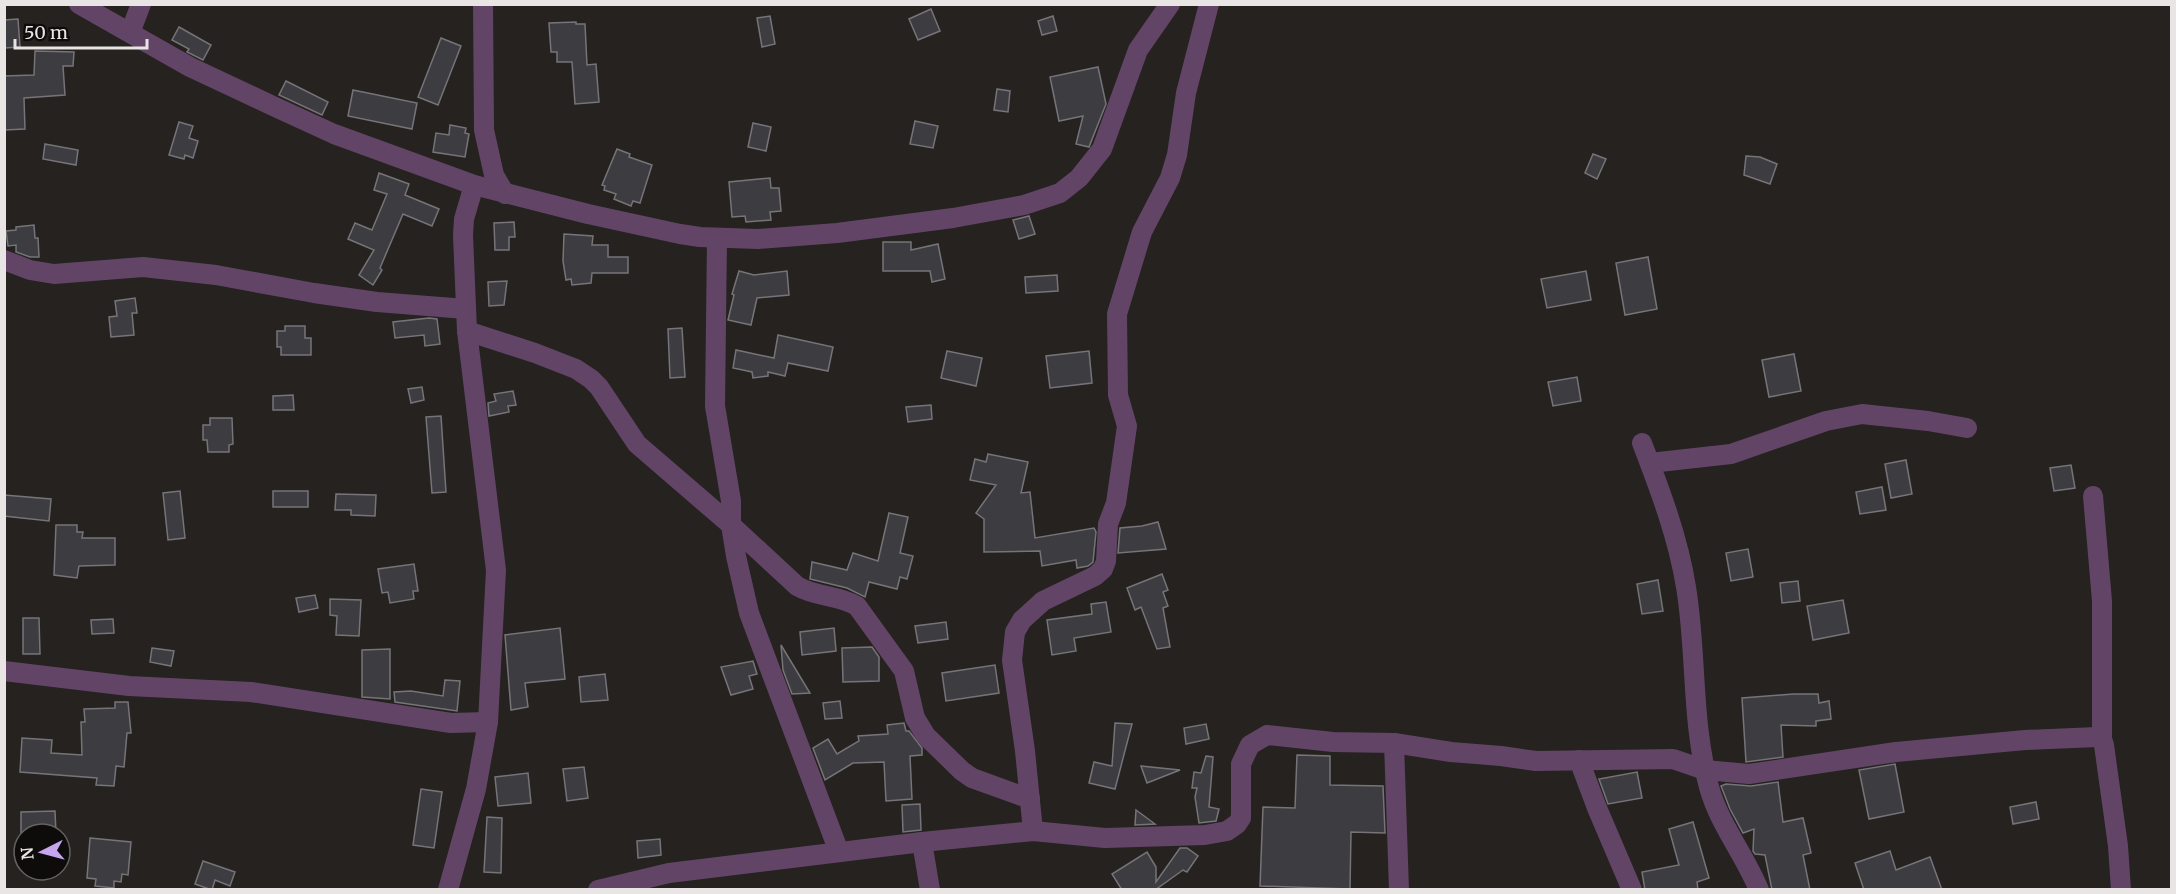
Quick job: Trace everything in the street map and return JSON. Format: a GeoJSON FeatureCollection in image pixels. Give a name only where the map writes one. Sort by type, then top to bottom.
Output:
{"type":"FeatureCollection","features":[{"type":"Feature","properties":{"kind":"street"},"geometry":{"type":"LineString","coordinates":[[79,4],[189,67],[324,129],[474,185],[680,234],[758,239],[925,222],[1024,205],[1060,193],[1079,178],[1102,149],[1138,50],[1170,4]]}},
{"type":"Feature","properties":{"kind":"street"},"geometry":{"type":"LineString","coordinates":[[130,33],[141,4]]}},
{"type":"Feature","properties":{"kind":"street"},"geometry":{"type":"LineString","coordinates":[[483,4],[484,130],[491,167],[505,194]]}},
{"type":"Feature","properties":{"kind":"street"},"geometry":{"type":"LineString","coordinates":[[1033,831],[1012,660],[1015,632],[1022,620],[1043,601],[1095,576],[1103,569],[1106,561],[1108,524],[1116,503],[1127,426],[1118,395],[1117,314],[1142,232],[1170,178],[1177,155],[1186,93],[1209,4]]}},
{"type":"Feature","properties":{"kind":"street"},"geometry":{"type":"LineString","coordinates":[[448,890],[476,789],[488,722],[496,570],[467,331],[464,219],[474,185]]}},
{"type":"Feature","properties":{"kind":"street"},"geometry":{"type":"LineString","coordinates":[[717,238],[715,406],[730,501],[731,525],[749,613],[839,852]]}},
{"type":"Feature","properties":{"kind":"street"},"geometry":{"type":"LineString","coordinates":[[4,260],[30,270],[54,274],[143,267],[216,275],[367,301],[466,309]]}},
{"type":"Feature","properties":{"kind":"street"},"geometry":{"type":"LineString","coordinates":[[467,331],[535,353],[576,369],[591,379],[638,444],[797,586],[806,591],[847,601],[857,606],[904,671],[919,727],[962,771],[972,778],[1030,799]]}},
{"type":"Feature","properties":{"kind":"street"},"geometry":{"type":"LineString","coordinates":[[1650,463],[1731,454],[1826,421],[1862,414],[1967,428]]}},
{"type":"Feature","properties":{"kind":"street"},"geometry":{"type":"LineString","coordinates":[[1642,443],[1678,547],[1686,589],[1694,689],[1705,770],[1710,790],[1760,890]]}},
{"type":"Feature","properties":{"kind":"street"},"geometry":{"type":"LineString","coordinates":[[2093,496],[2102,601],[2102,738],[2118,846],[2121,890]]}},
{"type":"Feature","properties":{"kind":"street"},"geometry":{"type":"LineString","coordinates":[[4,671],[129,686],[251,692],[451,723],[488,722]]}},
{"type":"Feature","properties":{"kind":"street"},"geometry":{"type":"LineString","coordinates":[[598,890],[669,873],[1033,831],[1105,838],[1205,836],[1227,831],[1241,818],[1240,764],[1250,745],[1267,735],[1333,742],[1394,743],[1451,752],[1536,760],[1673,759],[1705,770],[1749,774],[1896,752],[2025,740],[2102,738]]}},
{"type":"Feature","properties":{"kind":"street"},"geometry":{"type":"LineString","coordinates":[[1394,743],[1400,890]]}},
{"type":"Feature","properties":{"kind":"street"},"geometry":{"type":"LineString","coordinates":[[1579,760],[1632,890]]}},
{"type":"Feature","properties":{"kind":"street"},"geometry":{"type":"LineString","coordinates":[[922,842],[930,890]]}},
{"type":"Feature","properties":{"kind":"building"},"geometry":{"type":"Polygon","coordinates":[[[931,9],[940,31],[918,40],[909,19],[931,9]]]}},
{"type":"Feature","properties":{"kind":"building"},"geometry":{"type":"Polygon","coordinates":[[[770,16],[775,44],[762,47],[757,18],[770,16]]]}},
{"type":"Feature","properties":{"kind":"building"},"geometry":{"type":"Polygon","coordinates":[[[1053,16],[1057,31],[1042,35],[1038,21],[1053,16]]]}},
{"type":"Feature","properties":{"kind":"building"},"geometry":{"type":"Polygon","coordinates":[[[18,19],[20,47],[4,48],[4,20],[18,19]]]}},
{"type":"Feature","properties":{"kind":"building"},"geometry":{"type":"Polygon","coordinates":[[[576,22],[576,24],[585,24],[587,65],[596,64],[599,102],[575,104],[572,62],[557,62],[557,52],[551,52],[549,23],[576,22]]]}},
{"type":"Feature","properties":{"kind":"building"},"geometry":{"type":"Polygon","coordinates":[[[179,27],[211,45],[203,60],[187,52],[189,49],[172,40],[179,27]]]}},
{"type":"Feature","properties":{"kind":"building"},"geometry":{"type":"Polygon","coordinates":[[[441,38],[461,46],[438,105],[418,97],[441,38]]]}},
{"type":"Feature","properties":{"kind":"building"},"geometry":{"type":"Polygon","coordinates":[[[35,51],[74,52],[73,66],[63,66],[65,95],[24,98],[25,129],[4,130],[4,76],[34,75],[35,51]]]}},
{"type":"Feature","properties":{"kind":"building"},"geometry":{"type":"Polygon","coordinates":[[[1098,67],[1106,104],[1089,147],[1076,144],[1083,116],[1059,121],[1050,77],[1098,67]]]}},
{"type":"Feature","properties":{"kind":"building"},"geometry":{"type":"Polygon","coordinates":[[[286,81],[328,102],[322,115],[279,95],[286,81]]]}},
{"type":"Feature","properties":{"kind":"building"},"geometry":{"type":"Polygon","coordinates":[[[997,89],[1010,91],[1008,112],[994,110],[997,89]]]}},
{"type":"Feature","properties":{"kind":"building"},"geometry":{"type":"Polygon","coordinates":[[[353,90],[417,103],[412,129],[348,116],[353,90]]]}},
{"type":"Feature","properties":{"kind":"building"},"geometry":{"type":"Polygon","coordinates":[[[915,121],[938,126],[933,148],[910,144],[915,121]]]}},
{"type":"Feature","properties":{"kind":"building"},"geometry":{"type":"Polygon","coordinates":[[[179,122],[193,126],[189,138],[198,141],[193,158],[185,155],[184,159],[169,155],[179,122]]]}},
{"type":"Feature","properties":{"kind":"building"},"geometry":{"type":"Polygon","coordinates":[[[753,123],[771,127],[766,151],[748,147],[753,123]]]}},
{"type":"Feature","properties":{"kind":"building"},"geometry":{"type":"Polygon","coordinates":[[[450,125],[466,128],[465,133],[469,134],[465,157],[433,152],[436,133],[449,135],[450,125]]]}},
{"type":"Feature","properties":{"kind":"building"},"geometry":{"type":"Polygon","coordinates":[[[45,144],[78,150],[76,165],[43,159],[45,144]]]}},
{"type":"Feature","properties":{"kind":"building"},"geometry":{"type":"Polygon","coordinates":[[[617,149],[630,154],[629,157],[652,165],[640,203],[633,201],[631,206],[614,199],[616,194],[604,190],[605,186],[602,185],[617,149]]]}},
{"type":"Feature","properties":{"kind":"building"},"geometry":{"type":"Polygon","coordinates":[[[1593,154],[1606,159],[1597,179],[1585,173],[1593,154]]]}},
{"type":"Feature","properties":{"kind":"building"},"geometry":{"type":"Polygon","coordinates":[[[1746,156],[1760,157],[1777,164],[1770,184],[1744,175],[1746,156]]]}},
{"type":"Feature","properties":{"kind":"building"},"geometry":{"type":"Polygon","coordinates":[[[379,173],[409,184],[405,195],[439,209],[432,226],[403,214],[380,268],[382,270],[373,285],[359,275],[374,250],[348,239],[355,223],[372,230],[387,194],[374,190],[379,173]]]}},
{"type":"Feature","properties":{"kind":"building"},"geometry":{"type":"Polygon","coordinates":[[[770,178],[771,188],[779,188],[781,211],[770,212],[771,220],[746,222],[745,216],[732,217],[729,182],[770,178]]]}},
{"type":"Feature","properties":{"kind":"building"},"geometry":{"type":"Polygon","coordinates":[[[1029,216],[1035,234],[1019,239],[1013,220],[1029,216]]]}},
{"type":"Feature","properties":{"kind":"building"},"geometry":{"type":"Polygon","coordinates":[[[514,222],[515,237],[509,237],[509,250],[495,250],[494,223],[514,222]]]}},
{"type":"Feature","properties":{"kind":"building"},"geometry":{"type":"Polygon","coordinates":[[[34,225],[35,238],[38,238],[39,257],[30,257],[16,252],[16,245],[8,246],[6,231],[16,230],[16,227],[34,225]]]}},
{"type":"Feature","properties":{"kind":"building"},"geometry":{"type":"Polygon","coordinates":[[[564,234],[593,236],[592,245],[608,245],[608,257],[628,257],[628,273],[592,273],[591,283],[572,285],[571,279],[566,280],[563,261],[564,234]]]}},
{"type":"Feature","properties":{"kind":"building"},"geometry":{"type":"Polygon","coordinates":[[[883,242],[911,242],[911,250],[938,244],[945,279],[932,282],[930,271],[883,271],[883,242]]]}},
{"type":"Feature","properties":{"kind":"building"},"geometry":{"type":"Polygon","coordinates":[[[1648,257],[1657,309],[1625,315],[1616,263],[1648,257]]]}},
{"type":"Feature","properties":{"kind":"building"},"geometry":{"type":"Polygon","coordinates":[[[739,271],[754,275],[787,271],[789,295],[757,298],[751,325],[728,320],[739,271]]]}},
{"type":"Feature","properties":{"kind":"building"},"geometry":{"type":"Polygon","coordinates":[[[1586,271],[1591,300],[1547,308],[1541,279],[1586,271]]]}},
{"type":"Feature","properties":{"kind":"building"},"geometry":{"type":"Polygon","coordinates":[[[1057,275],[1058,291],[1026,293],[1025,277],[1057,275]]]}},
{"type":"Feature","properties":{"kind":"building"},"geometry":{"type":"Polygon","coordinates":[[[507,281],[504,305],[489,306],[488,282],[507,281]]]}},
{"type":"Feature","properties":{"kind":"building"},"geometry":{"type":"Polygon","coordinates":[[[135,298],[137,313],[132,313],[134,335],[111,337],[109,317],[117,316],[115,301],[135,298]]]}},
{"type":"Feature","properties":{"kind":"building"},"geometry":{"type":"Polygon","coordinates":[[[437,319],[440,344],[425,346],[424,335],[395,338],[393,322],[437,319]]]}},
{"type":"Feature","properties":{"kind":"building"},"geometry":{"type":"Polygon","coordinates":[[[285,326],[305,326],[305,338],[311,338],[311,355],[281,355],[281,347],[277,347],[277,331],[285,331],[285,326]]]}},
{"type":"Feature","properties":{"kind":"building"},"geometry":{"type":"Polygon","coordinates":[[[682,328],[685,377],[670,378],[668,329],[682,328]]]}},
{"type":"Feature","properties":{"kind":"building"},"geometry":{"type":"Polygon","coordinates":[[[778,335],[833,347],[828,371],[788,363],[785,376],[768,372],[768,376],[753,378],[752,372],[733,368],[736,350],[774,358],[778,335]]]}},
{"type":"Feature","properties":{"kind":"building"},"geometry":{"type":"Polygon","coordinates":[[[947,351],[982,358],[976,386],[941,378],[947,351]]]}},
{"type":"Feature","properties":{"kind":"building"},"geometry":{"type":"Polygon","coordinates":[[[1089,351],[1092,383],[1050,388],[1046,356],[1089,351]]]}},
{"type":"Feature","properties":{"kind":"building"},"geometry":{"type":"Polygon","coordinates":[[[1794,354],[1801,391],[1769,397],[1762,360],[1794,354]]]}},
{"type":"Feature","properties":{"kind":"building"},"geometry":{"type":"Polygon","coordinates":[[[1577,377],[1581,401],[1553,406],[1548,382],[1577,377]]]}},
{"type":"Feature","properties":{"kind":"building"},"geometry":{"type":"Polygon","coordinates":[[[422,387],[424,400],[411,403],[408,389],[422,387]]]}},
{"type":"Feature","properties":{"kind":"building"},"geometry":{"type":"Polygon","coordinates":[[[513,391],[516,405],[508,406],[509,412],[489,416],[488,403],[496,401],[494,394],[513,391]]]}},
{"type":"Feature","properties":{"kind":"building"},"geometry":{"type":"Polygon","coordinates":[[[293,395],[294,410],[273,410],[273,396],[293,395]]]}},
{"type":"Feature","properties":{"kind":"building"},"geometry":{"type":"Polygon","coordinates":[[[931,405],[932,419],[908,422],[906,407],[931,405]]]}},
{"type":"Feature","properties":{"kind":"building"},"geometry":{"type":"Polygon","coordinates":[[[441,416],[446,492],[432,493],[426,417],[441,416]]]}},
{"type":"Feature","properties":{"kind":"building"},"geometry":{"type":"Polygon","coordinates":[[[210,418],[232,418],[233,444],[229,445],[229,452],[208,452],[207,440],[203,440],[203,425],[210,425],[210,418]]]}},
{"type":"Feature","properties":{"kind":"building"},"geometry":{"type":"Polygon","coordinates":[[[988,454],[1028,462],[1021,493],[1030,492],[1035,538],[1094,528],[1096,532],[1093,562],[1088,566],[1077,568],[1076,560],[1042,566],[1040,551],[984,552],[984,519],[976,513],[996,485],[970,480],[975,459],[986,462],[988,454]]]}},
{"type":"Feature","properties":{"kind":"building"},"geometry":{"type":"Polygon","coordinates":[[[1906,460],[1912,494],[1891,498],[1885,464],[1906,460]]]}},
{"type":"Feature","properties":{"kind":"building"},"geometry":{"type":"Polygon","coordinates":[[[2071,465],[2075,488],[2054,491],[2050,468],[2071,465]]]}},
{"type":"Feature","properties":{"kind":"building"},"geometry":{"type":"Polygon","coordinates":[[[1882,487],[1886,510],[1860,514],[1856,492],[1882,487]]]}},
{"type":"Feature","properties":{"kind":"building"},"geometry":{"type":"Polygon","coordinates":[[[180,491],[185,538],[168,540],[163,493],[180,491]]]}},
{"type":"Feature","properties":{"kind":"building"},"geometry":{"type":"Polygon","coordinates":[[[273,491],[308,491],[308,507],[273,507],[273,491]]]}},
{"type":"Feature","properties":{"kind":"building"},"geometry":{"type":"Polygon","coordinates":[[[336,494],[376,495],[375,516],[351,515],[351,510],[335,510],[336,494]]]}},
{"type":"Feature","properties":{"kind":"building"},"geometry":{"type":"Polygon","coordinates":[[[4,495],[51,499],[49,521],[4,516],[4,495]]]}},
{"type":"Feature","properties":{"kind":"building"},"geometry":{"type":"Polygon","coordinates":[[[889,513],[908,517],[900,553],[913,556],[907,579],[900,577],[897,589],[869,582],[865,597],[847,588],[810,579],[812,562],[847,570],[853,553],[878,561],[889,513]]]}},
{"type":"Feature","properties":{"kind":"building"},"geometry":{"type":"Polygon","coordinates":[[[1158,522],[1166,549],[1118,553],[1120,528],[1158,522]]]}},
{"type":"Feature","properties":{"kind":"building"},"geometry":{"type":"Polygon","coordinates":[[[56,525],[77,525],[77,532],[83,532],[82,538],[115,538],[115,565],[79,566],[77,578],[54,575],[56,525]]]}},
{"type":"Feature","properties":{"kind":"building"},"geometry":{"type":"Polygon","coordinates":[[[1748,549],[1753,577],[1731,581],[1726,553],[1748,549]]]}},
{"type":"Feature","properties":{"kind":"building"},"geometry":{"type":"Polygon","coordinates":[[[414,564],[418,591],[413,591],[414,599],[390,603],[388,592],[382,593],[378,569],[414,564]]]}},
{"type":"Feature","properties":{"kind":"building"},"geometry":{"type":"Polygon","coordinates":[[[1162,574],[1168,590],[1163,592],[1168,606],[1163,608],[1170,647],[1157,649],[1141,607],[1135,610],[1127,588],[1162,574]]]}},
{"type":"Feature","properties":{"kind":"building"},"geometry":{"type":"Polygon","coordinates":[[[1658,580],[1663,611],[1642,614],[1637,584],[1658,580]]]}},
{"type":"Feature","properties":{"kind":"building"},"geometry":{"type":"Polygon","coordinates":[[[1798,581],[1800,601],[1782,603],[1780,583],[1798,581]]]}},
{"type":"Feature","properties":{"kind":"building"},"geometry":{"type":"Polygon","coordinates":[[[315,595],[318,608],[299,612],[296,598],[315,595]]]}},
{"type":"Feature","properties":{"kind":"building"},"geometry":{"type":"Polygon","coordinates":[[[330,599],[361,600],[359,636],[336,635],[337,616],[330,615],[330,599]]]}},
{"type":"Feature","properties":{"kind":"building"},"geometry":{"type":"Polygon","coordinates":[[[1843,600],[1849,633],[1813,640],[1807,606],[1843,600]]]}},
{"type":"Feature","properties":{"kind":"building"},"geometry":{"type":"Polygon","coordinates":[[[1106,602],[1111,632],[1074,638],[1076,651],[1052,655],[1047,620],[1092,614],[1091,604],[1106,602]]]}},
{"type":"Feature","properties":{"kind":"building"},"geometry":{"type":"Polygon","coordinates":[[[23,618],[39,618],[40,654],[23,654],[23,618]]]}},
{"type":"Feature","properties":{"kind":"building"},"geometry":{"type":"Polygon","coordinates":[[[113,619],[114,633],[92,634],[91,620],[113,619]]]}},
{"type":"Feature","properties":{"kind":"building"},"geometry":{"type":"Polygon","coordinates":[[[946,622],[948,639],[918,643],[915,626],[946,622]]]}},
{"type":"Feature","properties":{"kind":"building"},"geometry":{"type":"Polygon","coordinates":[[[560,628],[565,679],[525,683],[528,707],[511,710],[505,635],[560,628]]]}},
{"type":"Feature","properties":{"kind":"building"},"geometry":{"type":"Polygon","coordinates":[[[834,628],[836,651],[802,655],[800,632],[834,628]]]}},
{"type":"Feature","properties":{"kind":"building"},"geometry":{"type":"Polygon","coordinates":[[[781,645],[810,693],[792,694],[783,670],[781,645]]]}},
{"type":"Feature","properties":{"kind":"building"},"geometry":{"type":"Polygon","coordinates":[[[872,647],[879,657],[879,681],[843,682],[842,648],[872,647]]]}},
{"type":"Feature","properties":{"kind":"building"},"geometry":{"type":"Polygon","coordinates":[[[152,648],[174,651],[171,666],[150,662],[152,648]]]}},
{"type":"Feature","properties":{"kind":"building"},"geometry":{"type":"Polygon","coordinates":[[[390,649],[390,699],[362,697],[362,650],[390,649]]]}},
{"type":"Feature","properties":{"kind":"building"},"geometry":{"type":"Polygon","coordinates":[[[753,661],[757,674],[749,676],[753,689],[731,695],[721,667],[753,661]]]}},
{"type":"Feature","properties":{"kind":"building"},"geometry":{"type":"Polygon","coordinates":[[[995,665],[999,693],[946,701],[942,673],[995,665]]]}},
{"type":"Feature","properties":{"kind":"building"},"geometry":{"type":"Polygon","coordinates":[[[605,674],[608,700],[581,702],[579,677],[605,674]]]}},
{"type":"Feature","properties":{"kind":"building"},"geometry":{"type":"Polygon","coordinates":[[[445,680],[460,681],[457,711],[395,702],[394,692],[411,691],[443,696],[445,680]]]}},
{"type":"Feature","properties":{"kind":"building"},"geometry":{"type":"Polygon","coordinates":[[[1818,694],[1819,703],[1829,701],[1831,719],[1816,721],[1816,726],[1781,725],[1783,757],[1746,762],[1742,698],[1818,694]]]}},
{"type":"Feature","properties":{"kind":"building"},"geometry":{"type":"Polygon","coordinates":[[[840,701],[842,718],[825,719],[823,703],[840,701]]]}},
{"type":"Feature","properties":{"kind":"building"},"geometry":{"type":"Polygon","coordinates":[[[115,702],[128,702],[131,733],[127,733],[124,767],[116,766],[114,786],[96,785],[97,778],[20,772],[22,738],[52,740],[51,753],[82,755],[81,722],[85,722],[84,709],[115,708],[115,702]]]}},
{"type":"Feature","properties":{"kind":"building"},"geometry":{"type":"Polygon","coordinates":[[[904,723],[906,731],[909,731],[922,748],[922,755],[910,756],[912,799],[886,801],[884,762],[853,763],[825,780],[813,748],[828,739],[837,754],[859,741],[858,736],[888,734],[887,725],[904,723]]]}},
{"type":"Feature","properties":{"kind":"building"},"geometry":{"type":"Polygon","coordinates":[[[1115,723],[1132,724],[1115,789],[1089,783],[1094,762],[1112,766],[1115,723]]]}},
{"type":"Feature","properties":{"kind":"building"},"geometry":{"type":"Polygon","coordinates":[[[1206,724],[1209,739],[1186,744],[1184,728],[1206,724]]]}},
{"type":"Feature","properties":{"kind":"building"},"geometry":{"type":"Polygon","coordinates":[[[1297,755],[1330,756],[1330,785],[1383,786],[1385,833],[1351,832],[1350,889],[1260,886],[1263,807],[1295,808],[1297,755]]]}},
{"type":"Feature","properties":{"kind":"building"},"geometry":{"type":"Polygon","coordinates":[[[1206,756],[1213,757],[1209,807],[1219,809],[1216,821],[1199,823],[1195,797],[1197,788],[1192,788],[1194,772],[1201,773],[1206,756]]]}},
{"type":"Feature","properties":{"kind":"building"},"geometry":{"type":"Polygon","coordinates":[[[1895,764],[1904,812],[1869,819],[1859,770],[1895,764]]]}},
{"type":"Feature","properties":{"kind":"building"},"geometry":{"type":"Polygon","coordinates":[[[1141,766],[1180,770],[1147,783],[1141,766]]]}},
{"type":"Feature","properties":{"kind":"building"},"geometry":{"type":"Polygon","coordinates":[[[584,767],[588,798],[567,801],[563,769],[584,767]]]}},
{"type":"Feature","properties":{"kind":"building"},"geometry":{"type":"Polygon","coordinates":[[[1637,772],[1642,798],[1608,804],[1599,779],[1637,772]]]}},
{"type":"Feature","properties":{"kind":"building"},"geometry":{"type":"Polygon","coordinates":[[[528,773],[531,803],[498,806],[495,777],[528,773]]]}},
{"type":"Feature","properties":{"kind":"building"},"geometry":{"type":"Polygon","coordinates":[[[1778,782],[1783,822],[1803,818],[1811,853],[1803,855],[1810,890],[1772,890],[1765,855],[1755,854],[1753,851],[1754,829],[1743,833],[1721,786],[1726,784],[1751,786],[1778,782]]]}},
{"type":"Feature","properties":{"kind":"building"},"geometry":{"type":"Polygon","coordinates":[[[421,789],[442,792],[434,848],[413,845],[421,789]]]}},
{"type":"Feature","properties":{"kind":"building"},"geometry":{"type":"Polygon","coordinates":[[[2036,802],[2039,819],[2013,824],[2010,807],[2036,802]]]}},
{"type":"Feature","properties":{"kind":"building"},"geometry":{"type":"Polygon","coordinates":[[[920,804],[921,830],[903,832],[902,805],[920,804]]]}},
{"type":"Feature","properties":{"kind":"building"},"geometry":{"type":"Polygon","coordinates":[[[1136,810],[1155,824],[1135,825],[1136,810]]]}},
{"type":"Feature","properties":{"kind":"building"},"geometry":{"type":"Polygon","coordinates":[[[55,811],[55,822],[21,822],[21,812],[55,811]]]}},
{"type":"Feature","properties":{"kind":"building"},"geometry":{"type":"Polygon","coordinates":[[[487,817],[502,818],[501,873],[484,872],[487,817]]]}},
{"type":"Feature","properties":{"kind":"building"},"geometry":{"type":"Polygon","coordinates":[[[1693,822],[1709,878],[1697,882],[1698,890],[1645,890],[1642,872],[1679,865],[1669,829],[1693,822]]]}},
{"type":"Feature","properties":{"kind":"building"},"geometry":{"type":"Polygon","coordinates":[[[90,838],[131,842],[128,875],[122,874],[121,882],[114,881],[114,888],[95,886],[96,879],[87,878],[90,838]]]}},
{"type":"Feature","properties":{"kind":"building"},"geometry":{"type":"Polygon","coordinates":[[[660,839],[661,855],[638,858],[637,841],[660,839]]]}},
{"type":"Feature","properties":{"kind":"building"},"geometry":{"type":"Polygon","coordinates":[[[1180,848],[1187,848],[1198,856],[1187,872],[1183,870],[1155,890],[1122,890],[1112,874],[1147,852],[1156,867],[1156,882],[1180,848]]]}},
{"type":"Feature","properties":{"kind":"building"},"geometry":{"type":"Polygon","coordinates":[[[1890,851],[1896,870],[1930,857],[1942,890],[1864,890],[1855,863],[1890,851]]]}},
{"type":"Feature","properties":{"kind":"building"},"geometry":{"type":"Polygon","coordinates":[[[203,861],[235,872],[230,886],[215,880],[212,890],[195,884],[203,861]]]}}]}
